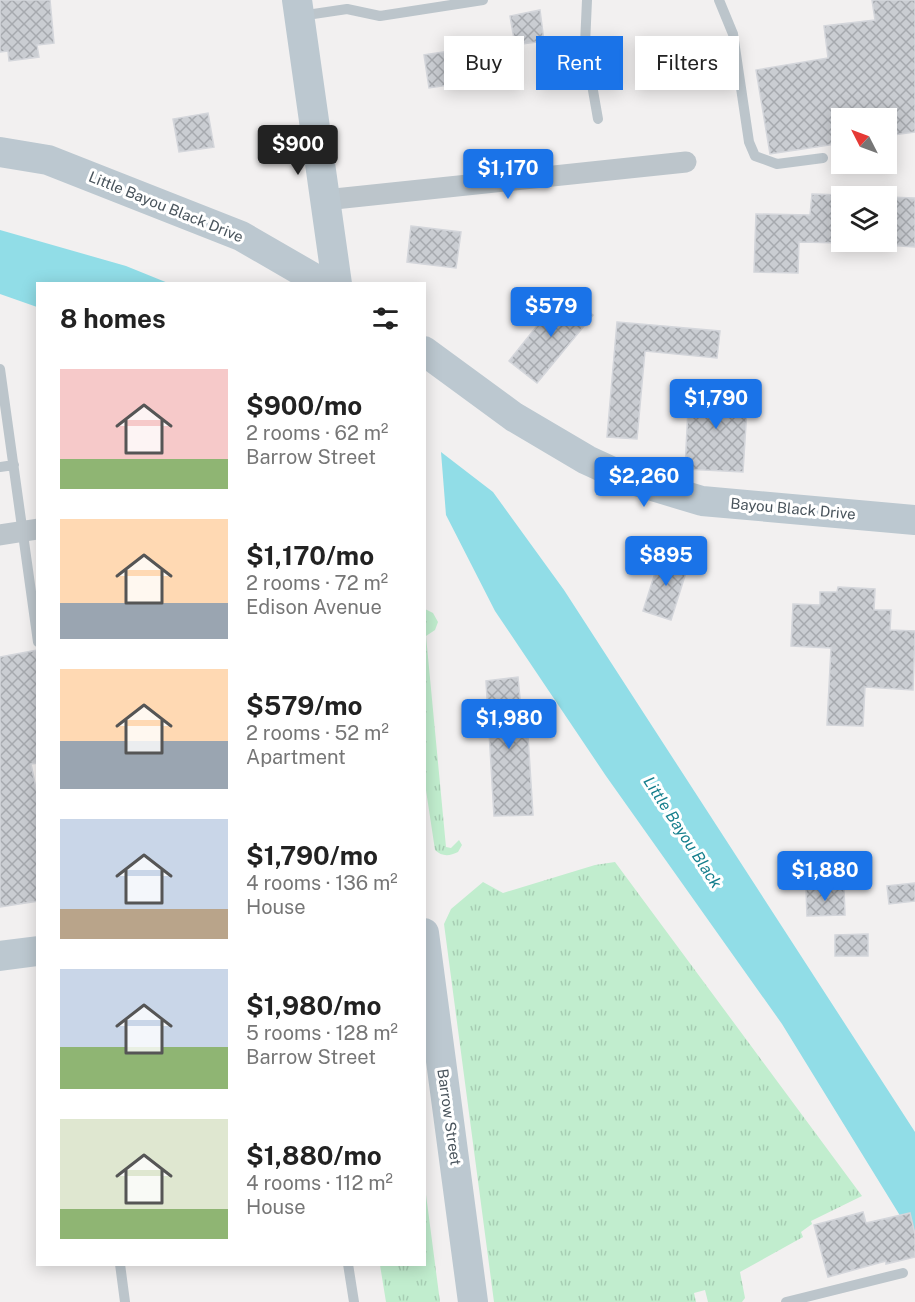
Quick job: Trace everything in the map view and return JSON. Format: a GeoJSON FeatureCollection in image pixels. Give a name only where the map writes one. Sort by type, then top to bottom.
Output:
{"type":"FeatureCollection","features":[{"type":"Feature","properties":{"kind":"main road"},"geometry":{"type":"LineString","coordinates":[[298,8],[337,282]]}},
{"type":"Feature","properties":{"kind":"main road","name":"Little Bayou Black Drive"},"geometry":{"type":"LineString","coordinates":[[0,152],[48,160],[241,236],[321,282]]}},
{"type":"Feature","properties":{"kind":"main road","name":"Bayou Black Drive"},"geometry":{"type":"LineString","coordinates":[[426,352],[514,417],[587,460],[626,478],[702,501],[915,520]]}},
{"type":"Feature","properties":{"kind":"main road","name":"Barrow Street"},"geometry":{"type":"LineString","coordinates":[[426,948],[473,1302]]}},
{"type":"Feature","properties":{"kind":"main road"},"geometry":{"type":"LineString","coordinates":[[0,956],[36,951]]}},
{"type":"Feature","properties":{"kind":"street"},"geometry":{"type":"LineString","coordinates":[[325,200],[686,162]]}},
{"type":"Feature","properties":{"kind":"street"},"geometry":{"type":"LineString","coordinates":[[0,535],[31,530]]}},
{"type":"Feature","properties":{"kind":"lane"},"geometry":{"type":"LineString","coordinates":[[298,8],[347,9],[380,16],[483,0]]}},
{"type":"Feature","properties":{"kind":"lane"},"geometry":{"type":"LineString","coordinates":[[587,0],[585,45],[597,119]]}},
{"type":"Feature","properties":{"kind":"lane"},"geometry":{"type":"LineString","coordinates":[[719,0],[733,34],[749,142],[755,156],[777,164],[823,158]]}},
{"type":"Feature","properties":{"kind":"lane"},"geometry":{"type":"LineString","coordinates":[[0,369],[2,399],[14,465],[31,530],[36,614]]}},
{"type":"Feature","properties":{"kind":"lane"},"geometry":{"type":"LineString","coordinates":[[0,467],[14,465]]}},
{"type":"Feature","properties":{"kind":"lane"},"geometry":{"type":"LineString","coordinates":[[120,1266],[125,1302]]}},
{"type":"Feature","properties":{"kind":"lane"},"geometry":{"type":"LineString","coordinates":[[348,1266],[354,1302]]}},
{"type":"Feature","properties":{"kind":"lane"},"geometry":{"type":"LineString","coordinates":[[786,1302],[903,1273]]}},
{"type":"Feature","properties":{"kind":"green space"},"geometry":{"type":"Polygon","coordinates":[[[426,610],[433,613],[438,622],[435,630],[426,636],[426,610]]]}},
{"type":"Feature","properties":{"kind":"green space"},"geometry":{"type":"Polygon","coordinates":[[[426,636],[446,847],[451,848],[459,840],[462,845],[458,852],[449,855],[440,854],[435,850],[426,790],[426,636]]]}},
{"type":"Feature","properties":{"kind":"green space"},"geometry":{"type":"Polygon","coordinates":[[[615,862],[862,1196],[811,1221],[812,1224],[801,1232],[803,1237],[740,1272],[745,1298],[742,1302],[708,1302],[705,1290],[694,1293],[696,1302],[494,1302],[444,924],[451,909],[483,882],[503,893],[595,865],[615,862]]]}},
{"type":"Feature","properties":{"kind":"green space"},"geometry":{"type":"Polygon","coordinates":[[[426,1195],[440,1302],[386,1302],[380,1266],[426,1266],[426,1195]]]}},
{"type":"Feature","properties":{"kind":"water"},"geometry":{"type":"Polygon","coordinates":[[[0,230],[126,266],[166,282],[36,282],[36,307],[0,294],[0,230]]]}},
{"type":"Feature","properties":{"kind":"water","name":"Little Bayou Black"},"geometry":{"type":"Polygon","coordinates":[[[441,452],[493,492],[564,590],[915,1132],[915,1240],[782,1024],[606,776],[495,611],[446,515],[441,452]]]}},
{"type":"Feature","properties":{"kind":"building"},"geometry":{"type":"Polygon","coordinates":[[[0,0],[50,0],[54,43],[37,45],[39,57],[9,61],[8,51],[0,52],[0,0]]]}},
{"type":"Feature","properties":{"kind":"building"},"geometry":{"type":"Polygon","coordinates":[[[872,0],[915,0],[915,132],[897,134],[897,108],[831,108],[831,145],[770,154],[756,70],[828,58],[824,26],[875,20],[872,0]]]}},
{"type":"Feature","properties":{"kind":"building"},"geometry":{"type":"Polygon","coordinates":[[[540,10],[543,36],[536,36],[536,42],[524,44],[524,36],[513,36],[510,16],[540,10]]]}},
{"type":"Feature","properties":{"kind":"building"},"geometry":{"type":"Polygon","coordinates":[[[444,52],[444,86],[429,88],[424,55],[444,52]]]}},
{"type":"Feature","properties":{"kind":"building"},"geometry":{"type":"Polygon","coordinates":[[[208,113],[214,147],[179,152],[173,119],[208,113]]]}},
{"type":"Feature","properties":{"kind":"building"},"geometry":{"type":"Polygon","coordinates":[[[812,194],[831,195],[831,243],[799,242],[798,273],[754,272],[756,214],[810,215],[812,194]]]}},
{"type":"Feature","properties":{"kind":"building"},"geometry":{"type":"Polygon","coordinates":[[[897,197],[915,198],[915,247],[897,246],[897,197]]]}},
{"type":"Feature","properties":{"kind":"building"},"geometry":{"type":"Polygon","coordinates":[[[411,226],[461,232],[456,268],[407,262],[411,226]]]}},
{"type":"Feature","properties":{"kind":"building"},"geometry":{"type":"Polygon","coordinates":[[[564,292],[593,315],[537,383],[509,361],[564,292]]]}},
{"type":"Feature","properties":{"kind":"building"},"geometry":{"type":"Polygon","coordinates":[[[617,322],[720,331],[717,358],[645,351],[637,439],[607,437],[617,322]]]}},
{"type":"Feature","properties":{"kind":"building"},"geometry":{"type":"Polygon","coordinates":[[[689,389],[748,392],[743,472],[685,469],[689,389]]]}},
{"type":"Feature","properties":{"kind":"building"},"geometry":{"type":"Polygon","coordinates":[[[661,554],[689,563],[671,620],[643,611],[661,554]]]}},
{"type":"Feature","properties":{"kind":"building"},"geometry":{"type":"Polygon","coordinates":[[[838,587],[875,589],[874,610],[891,610],[890,630],[915,631],[913,690],[865,687],[863,726],[827,725],[831,648],[791,646],[793,604],[820,605],[820,592],[837,592],[838,587]]]}},
{"type":"Feature","properties":{"kind":"building"},"geometry":{"type":"Polygon","coordinates":[[[36,650],[36,763],[31,764],[36,788],[36,901],[0,907],[0,657],[36,650]]]}},
{"type":"Feature","properties":{"kind":"building"},"geometry":{"type":"Polygon","coordinates":[[[518,677],[522,720],[527,720],[533,815],[494,816],[486,681],[518,677]]]}},
{"type":"Feature","properties":{"kind":"building"},"geometry":{"type":"Polygon","coordinates":[[[915,883],[915,901],[889,904],[887,886],[915,883]]]}},
{"type":"Feature","properties":{"kind":"building"},"geometry":{"type":"Polygon","coordinates":[[[844,888],[845,915],[807,916],[806,889],[844,888]]]}},
{"type":"Feature","properties":{"kind":"building"},"geometry":{"type":"Polygon","coordinates":[[[868,934],[868,956],[835,956],[835,935],[868,934]]]}},
{"type":"Feature","properties":{"kind":"building"},"geometry":{"type":"Polygon","coordinates":[[[863,1212],[866,1223],[910,1213],[915,1234],[915,1257],[886,1264],[886,1261],[828,1277],[814,1225],[863,1212]]]}}]}
